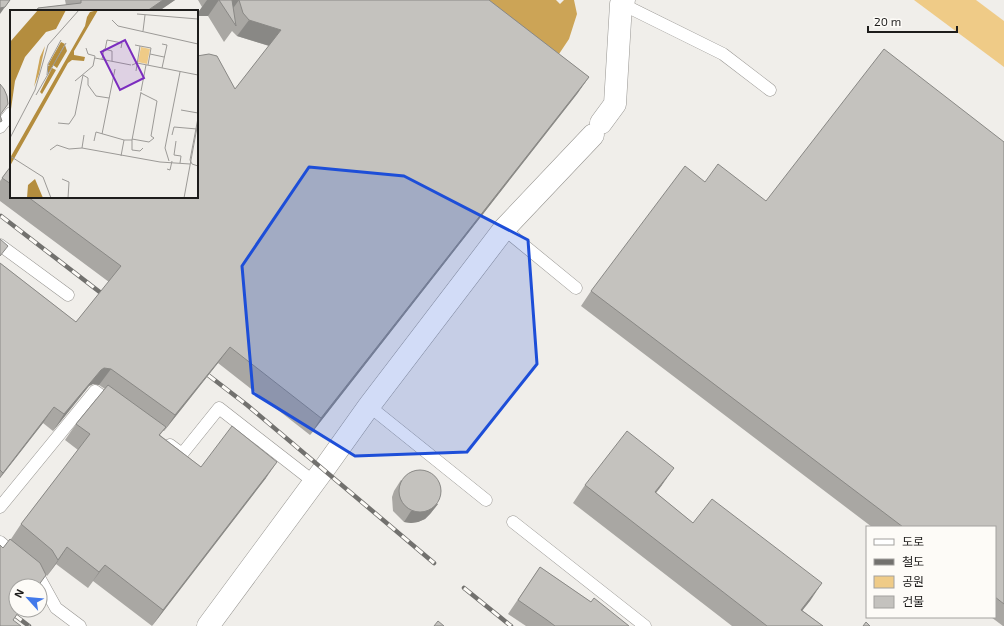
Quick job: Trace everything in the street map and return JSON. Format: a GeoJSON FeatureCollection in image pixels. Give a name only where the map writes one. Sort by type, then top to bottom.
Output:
{"type":"FeatureCollection","features":[{"type":"Feature","properties":{"kind":"street"},"geometry":{"type":"LineString","coordinates":[[208,626],[368,406],[504,229],[597,129],[615,104],[620,1]]}},
{"type":"Feature","properties":{"kind":"lane"},"geometry":{"type":"LineString","coordinates":[[620,1],[723,54],[770,90]]}},
{"type":"Feature","properties":{"kind":"lane"},"geometry":{"type":"LineString","coordinates":[[0,128],[10,114]]}},
{"type":"Feature","properties":{"kind":"lane"},"geometry":{"type":"LineString","coordinates":[[504,229],[576,288]]}},
{"type":"Feature","properties":{"kind":"lane"},"geometry":{"type":"LineString","coordinates":[[0,245],[68,295]]}},
{"type":"Feature","properties":{"kind":"lane"},"geometry":{"type":"LineString","coordinates":[[0,507],[95,391],[120,409]]}},
{"type":"Feature","properties":{"kind":"lane"},"geometry":{"type":"LineString","coordinates":[[368,406],[486,500]]}},
{"type":"Feature","properties":{"kind":"lane"},"geometry":{"type":"LineString","coordinates":[[164,441],[182,454],[219,408],[314,482]]}},
{"type":"Feature","properties":{"kind":"lane"},"geometry":{"type":"LineString","coordinates":[[513,522],[645,626]]}},
{"type":"Feature","properties":{"kind":"lane"},"geometry":{"type":"LineString","coordinates":[[0,542],[36,572],[56,608],[80,626]]}},
{"type":"Feature","properties":{"kind":"highlighted area"},"geometry":{"type":"Polygon","coordinates":[[[309,167],[404,176],[528,240],[537,364],[467,452],[355,456],[253,393],[242,266],[309,167]]]}},
{"type":"Feature","properties":{"kind":"green space"},"geometry":{"type":"Polygon","coordinates":[[[914,0],[976,0],[1004,21],[1004,67],[914,0]]]}},
{"type":"Feature","properties":{"kind":"shaded area"},"geometry":{"type":"Polygon","coordinates":[[[466,0],[556,0],[560,4],[564,0],[574,0],[577,14],[569,39],[551,66],[466,0]]]}},
{"type":"Feature","properties":{"kind":"building"},"geometry":{"type":"Polygon","coordinates":[[[0,0],[10,0],[5,7],[0,8],[0,0]]]}},
{"type":"Feature","properties":{"kind":"building"},"geometry":{"type":"Polygon","coordinates":[[[81,0],[163,0],[148,10],[37,10],[38,8],[81,3],[81,0]]]}},
{"type":"Feature","properties":{"kind":"building"},"geometry":{"type":"Polygon","coordinates":[[[219,0],[232,0],[236,26],[219,0]]]}},
{"type":"Feature","properties":{"kind":"building"},"geometry":{"type":"Polygon","coordinates":[[[239,0],[489,0],[589,77],[321,418],[230,347],[175,415],[111,369],[104,368],[64,414],[54,407],[3,473],[0,470],[0,263],[76,322],[121,266],[29,198],[198,198],[198,56],[209,54],[217,56],[235,89],[281,30],[249,20],[243,13],[239,0]]]}},
{"type":"Feature","properties":{"kind":"building"},"geometry":{"type":"Polygon","coordinates":[[[884,49],[1004,142],[1004,604],[996,598],[996,526],[902,526],[591,291],[685,166],[705,182],[718,164],[766,201],[884,49]]]}},
{"type":"Feature","properties":{"kind":"building"},"geometry":{"type":"Polygon","coordinates":[[[0,84],[7,96],[8,104],[0,115],[0,84]]]}},
{"type":"Feature","properties":{"kind":"building"},"geometry":{"type":"Polygon","coordinates":[[[10,167],[10,183],[2,178],[10,167]]]}},
{"type":"Feature","properties":{"kind":"building"},"geometry":{"type":"Polygon","coordinates":[[[0,239],[8,246],[0,256],[0,239]]]}},
{"type":"Feature","properties":{"kind":"building"},"geometry":{"type":"Polygon","coordinates":[[[108,385],[166,427],[159,435],[201,467],[232,426],[277,462],[163,610],[105,565],[99,572],[67,547],[58,560],[52,550],[21,524],[90,434],[76,424],[108,385]]]}},
{"type":"Feature","properties":{"kind":"building"},"geometry":{"type":"Polygon","coordinates":[[[627,431],[674,468],[655,492],[693,523],[712,499],[822,583],[801,610],[823,626],[767,626],[585,485],[627,431]]]}},
{"type":"Feature","properties":{"kind":"building"},"geometry":{"type":"Polygon","coordinates":[[[416,470],[424,470],[432,473],[438,479],[441,491],[438,503],[432,509],[424,512],[416,512],[408,509],[402,503],[399,495],[399,487],[402,479],[408,473],[416,470]]]}},
{"type":"Feature","properties":{"kind":"building"},"geometry":{"type":"Polygon","coordinates":[[[10,539],[40,563],[46,575],[44,578],[8,578],[8,618],[14,618],[13,620],[21,626],[0,626],[0,545],[3,548],[10,539]]]}},
{"type":"Feature","properties":{"kind":"building"},"geometry":{"type":"Polygon","coordinates":[[[540,567],[591,602],[594,598],[629,626],[555,626],[518,600],[540,567]]]}},
{"type":"Feature","properties":{"kind":"building"},"geometry":{"type":"Polygon","coordinates":[[[438,621],[444,626],[434,626],[438,621]]]}},
{"type":"Feature","properties":{"kind":"building"},"geometry":{"type":"Polygon","coordinates":[[[866,622],[870,626],[863,626],[866,622]]]}},
{"type":"Feature","properties":{"kind":"railway"},"geometry":{"type":"LineString","coordinates":[[1,216],[101,293]]}},
{"type":"Feature","properties":{"kind":"railway"},"geometry":{"type":"LineString","coordinates":[[208,375],[247,405],[434,563]]}},
{"type":"Feature","properties":{"kind":"railway"},"geometry":{"type":"LineString","coordinates":[[464,588],[511,626]]}},
{"type":"Feature","properties":{"kind":"railway"},"geometry":{"type":"LineString","coordinates":[[0,604],[29,626]]}}]}
